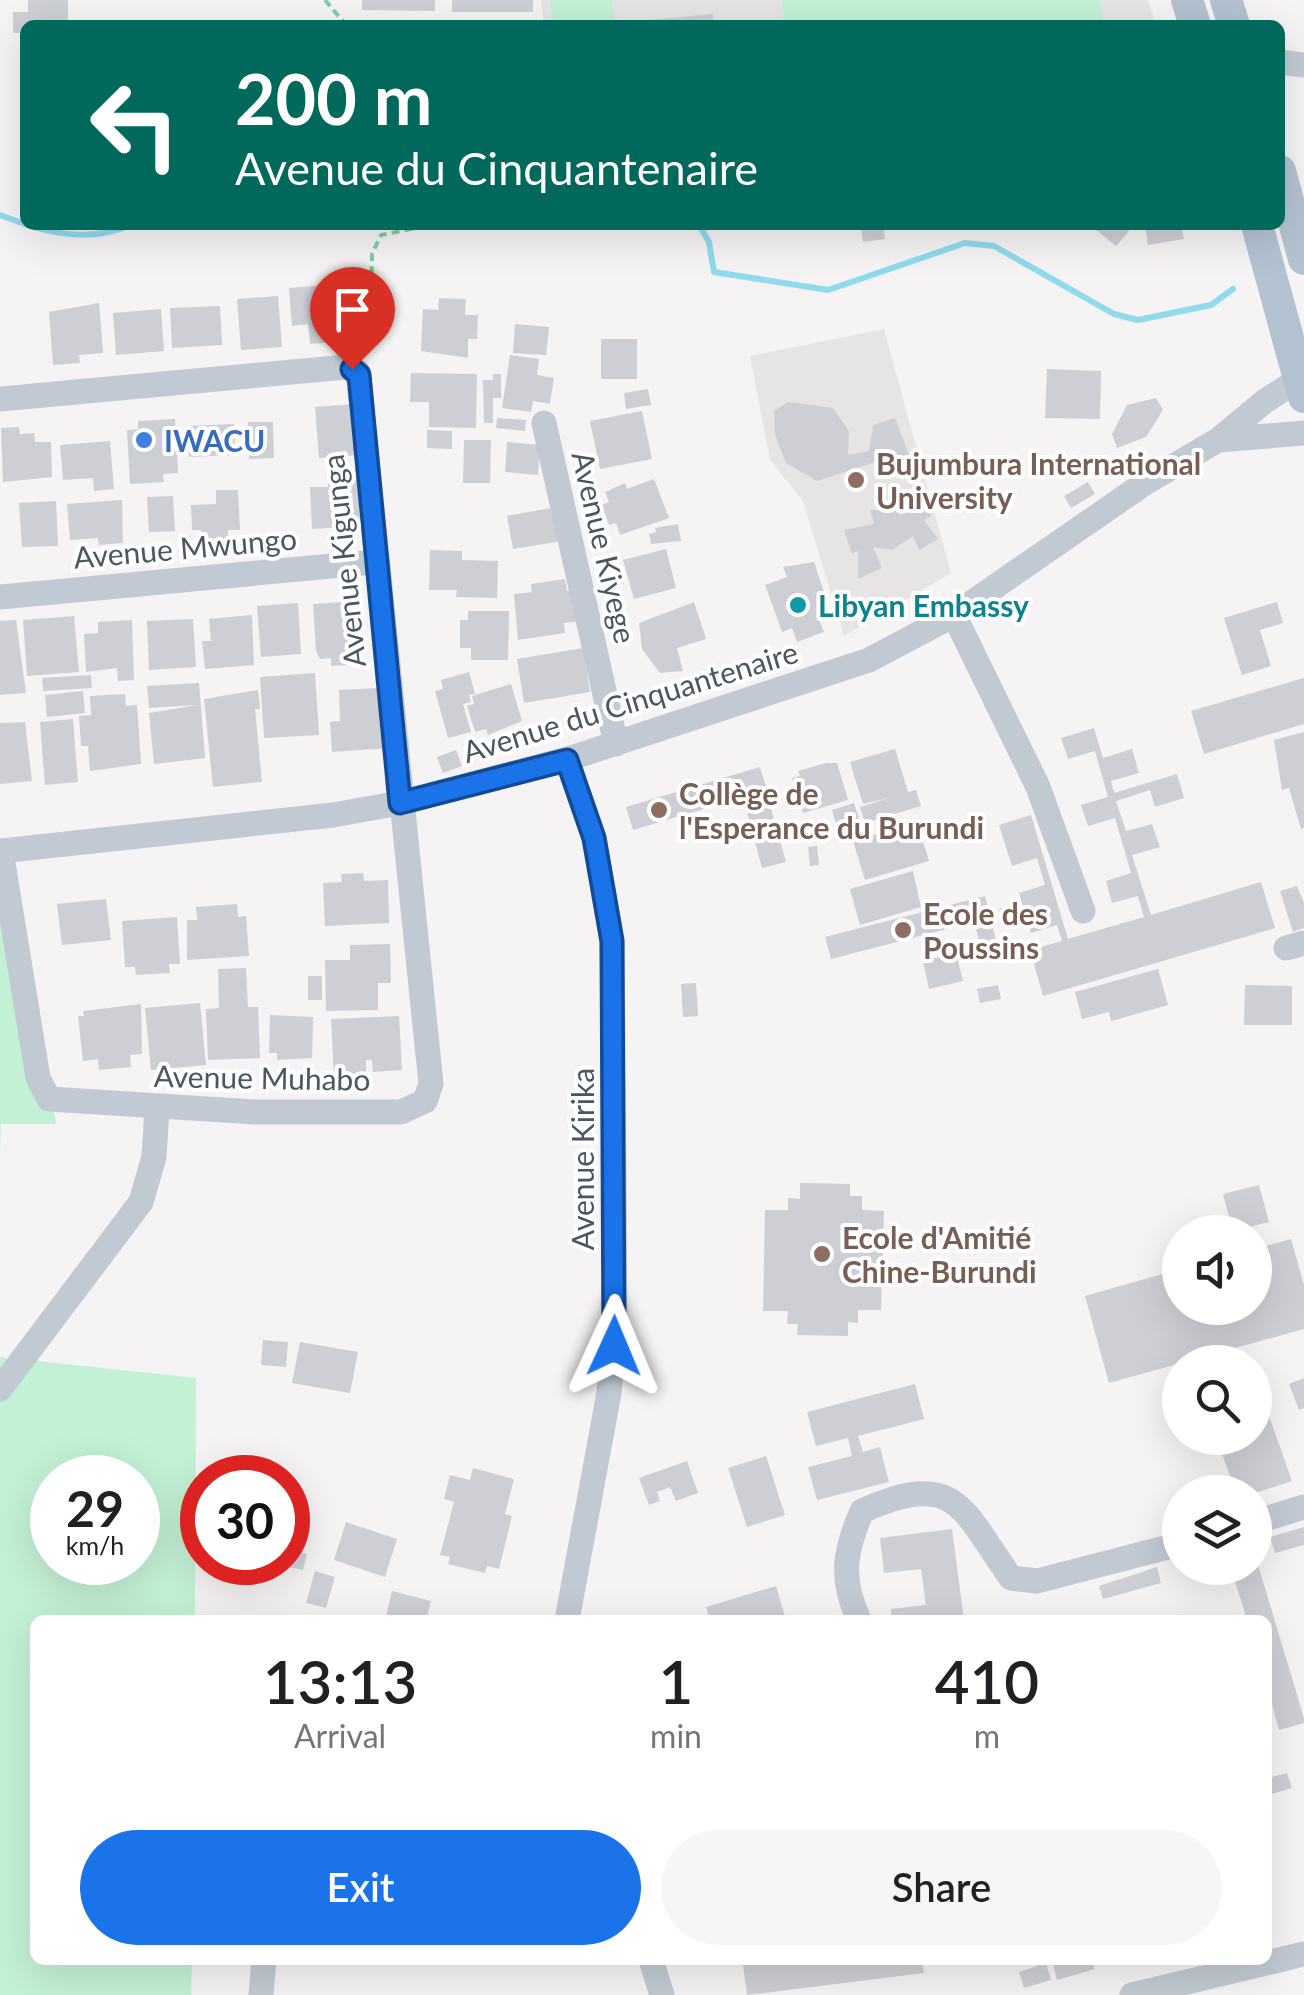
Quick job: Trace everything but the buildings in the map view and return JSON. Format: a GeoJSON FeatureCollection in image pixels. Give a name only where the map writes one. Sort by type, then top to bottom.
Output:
{"type":"FeatureCollection","features":[{"type":"Feature","properties":{"kind":"main road"},"geometry":{"type":"LineString","coordinates":[[1285,187],[1302,242]]}},
{"type":"Feature","properties":{"kind":"main road"},"geometry":{"type":"LineString","coordinates":[[1263,245],[1302,384]]}},
{"type":"Feature","properties":{"kind":"street"},"geometry":{"type":"LineString","coordinates":[[1263,245],[1302,242]]}},
{"type":"Feature","properties":{"kind":"street"},"geometry":{"type":"LineString","coordinates":[[0,399],[356,370]]}},
{"type":"Feature","properties":{"kind":"street","name":"Avenue Kigunga"},"geometry":{"type":"LineString","coordinates":[[356,370],[400,803]]}},
{"type":"Feature","properties":{"kind":"street","name":"Avenue du Cinquantenaire"},"geometry":{"type":"LineString","coordinates":[[0,851],[333,815],[400,803],[567,760],[869,660],[954,615],[1145,483],[1302,384]]}},
{"type":"Feature","properties":{"kind":"street","name":"Avenue Kiyege"},"geometry":{"type":"LineString","coordinates":[[544,423],[616,744]]}},
{"type":"Feature","properties":{"kind":"street"},"geometry":{"type":"LineString","coordinates":[[1218,440],[1304,433]]}},
{"type":"Feature","properties":{"kind":"street","name":"Avenue Mwungo"},"geometry":{"type":"LineString","coordinates":[[0,597],[375,562]]}},
{"type":"Feature","properties":{"kind":"street"},"geometry":{"type":"LineString","coordinates":[[954,615],[1038,787],[1083,911]]}},
{"type":"Feature","properties":{"kind":"street","name":"Avenue Kirika"},"geometry":{"type":"LineString","coordinates":[[567,760],[594,838],[612,941],[615,1325],[609,1394],[567,1615]]}},
{"type":"Feature","properties":{"kind":"street","name":"Avenue Muhabo"},"geometry":{"type":"LineString","coordinates":[[0,851],[34,1055],[45,1094],[53,1101],[157,1108],[402,1112],[425,1102],[431,1084],[400,803]]}},
{"type":"Feature","properties":{"kind":"street"},"geometry":{"type":"LineString","coordinates":[[0,1389],[141,1202],[154,1156],[157,1108]]}},
{"type":"Feature","properties":{"kind":"street"},"geometry":{"type":"LineString","coordinates":[[856,1615],[845,1591],[851,1535],[862,1511],[913,1492],[936,1494],[961,1505],[1011,1578],[1037,1582],[1162,1549]]}},
{"type":"Feature","properties":{"kind":"street"},"geometry":{"type":"LineString","coordinates":[[1272,1517],[1304,1507]]}},
{"type":"Feature","properties":{"kind":"street"},"geometry":{"type":"LineString","coordinates":[[1272,1962],[1304,1954]]}},
{"type":"Feature","properties":{"kind":"street"},"geometry":{"type":"LineString","coordinates":[[261,1995],[264,1965]]}},
{"type":"Feature","properties":{"kind":"street"},"geometry":{"type":"LineString","coordinates":[[653,1965],[662,1995]]}},
{"type":"Feature","properties":{"kind":"street"},"geometry":{"type":"LineString","coordinates":[[1132,1995],[1258,1965]]}},
{"type":"Feature","properties":{"kind":"path"},"geometry":{"type":"LineString","coordinates":[[324,0],[342,20]]}},
{"type":"Feature","properties":{"kind":"path"},"geometry":{"type":"LineString","coordinates":[[356,370],[371,306],[375,244],[381,235],[406,230]]}},
{"type":"Feature","properties":{"kind":"shaded area"},"geometry":{"type":"Polygon","coordinates":[[[541,0],[1148,0],[1154,20],[543,20],[541,0]]]}},
{"type":"Feature","properties":{"kind":"shaded area","name":"Bujumbura International University"},"geometry":{"type":"Polygon","coordinates":[[[884,329],[951,573],[844,636],[803,501],[770,460],[750,356],[884,329]]]}},
{"type":"Feature","properties":{"kind":"green space"},"geometry":{"type":"Polygon","coordinates":[[[550,0],[612,0],[614,20],[552,20],[550,0]]]}},
{"type":"Feature","properties":{"kind":"green space"},"geometry":{"type":"Polygon","coordinates":[[[782,0],[1100,0],[1102,20],[784,20],[782,0]]]}},
{"type":"Feature","properties":{"kind":"green space"},"geometry":{"type":"Polygon","coordinates":[[[10,857],[56,1124],[1,1124],[0,1155],[0,859],[10,857]]]}},
{"type":"Feature","properties":{"kind":"green space"},"geometry":{"type":"Polygon","coordinates":[[[0,1357],[196,1378],[196,1455],[180,1455],[180,1585],[195,1585],[195,1615],[30,1615],[30,1965],[192,1965],[191,1995],[0,1995],[0,1357]]]}},
{"type":"Feature","properties":{"kind":"waterway"},"geometry":{"type":"LineString","coordinates":[[0,215],[20,222]]}},
{"type":"Feature","properties":{"kind":"waterway"},"geometry":{"type":"LineString","coordinates":[[46,230],[79,235],[117,230]]}},
{"type":"Feature","properties":{"kind":"waterway"},"geometry":{"type":"LineString","coordinates":[[702,230],[709,242],[714,272],[828,290],[965,243],[994,246],[1114,314],[1138,320],[1211,305],[1233,289]]}},
{"type":"Feature","properties":{"kind":"place","name":"IWACU"},"geometry":{"type":"Point","coordinates":[144,440]}},
{"type":"Feature","properties":{"kind":"place","name":"Bujumbura International University"},"geometry":{"type":"Point","coordinates":[856,480]}},
{"type":"Feature","properties":{"kind":"place","name":"Libyan Embassy"},"geometry":{"type":"Point","coordinates":[798,605]}},
{"type":"Feature","properties":{"kind":"place","name":"Collège de l'Esperance du Burundi"},"geometry":{"type":"Point","coordinates":[659,810]}},
{"type":"Feature","properties":{"kind":"place","name":"Ecole des Poussins"},"geometry":{"type":"Point","coordinates":[903,930]}},
{"type":"Feature","properties":{"kind":"place","name":"Ecole d'Amitié Chine-Burundi"},"geometry":{"type":"Point","coordinates":[822,1254]}},
{"type":"Feature","properties":{"kind":"route"},"geometry":{"type":"LineString","coordinates":[[352,369],[359,375],[400,803],[567,760],[594,838],[612,941],[614,1346]]}}]}
